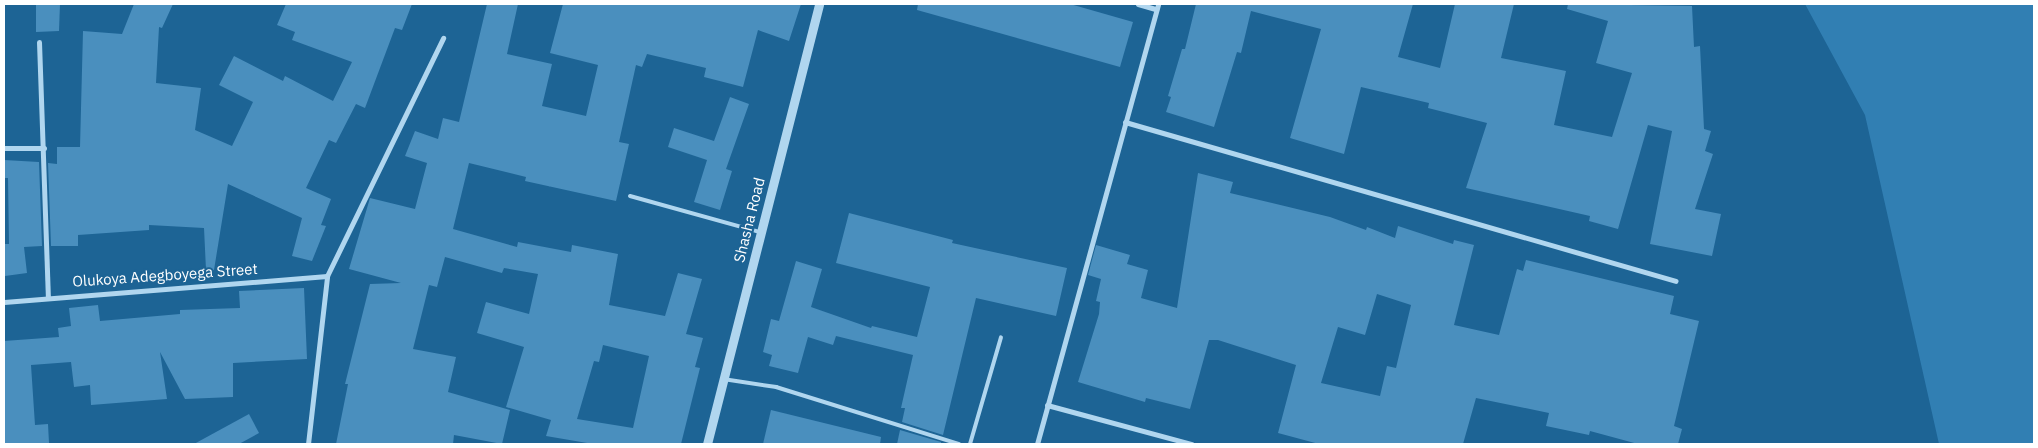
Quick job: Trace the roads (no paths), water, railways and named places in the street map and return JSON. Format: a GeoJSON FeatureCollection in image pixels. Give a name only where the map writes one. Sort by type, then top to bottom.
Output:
{"type":"FeatureCollection","features":[{"type":"Feature","properties":{"kind":"street","name":"Shasha Road"},"geometry":{"type":"LineString","coordinates":[[707,444],[819,4]]}},
{"type":"Feature","properties":{"kind":"street"},"geometry":{"type":"LineString","coordinates":[[1037,444],[1157,6],[1138,4]]}},
{"type":"Feature","properties":{"kind":"street"},"geometry":{"type":"LineString","coordinates":[[308,444],[327,276],[443,38]]}},
{"type":"Feature","properties":{"kind":"street"},"geometry":{"type":"LineString","coordinates":[[39,42],[48,296]]}},
{"type":"Feature","properties":{"kind":"street"},"geometry":{"type":"LineString","coordinates":[[1125,122],[1676,281]]}},
{"type":"Feature","properties":{"kind":"street"},"geometry":{"type":"LineString","coordinates":[[4,148],[44,148]]}},
{"type":"Feature","properties":{"kind":"street","name":"Olukoya Adegboyega Street"},"geometry":{"type":"LineString","coordinates":[[4,302],[48,296],[327,276]]}},
{"type":"Feature","properties":{"kind":"street"},"geometry":{"type":"LineString","coordinates":[[1047,405],[1192,444]]}},
{"type":"Feature","properties":{"kind":"lane"},"geometry":{"type":"LineString","coordinates":[[630,196],[760,232]]}},
{"type":"Feature","properties":{"kind":"lane"},"geometry":{"type":"LineString","coordinates":[[970,444],[1001,336]]}},
{"type":"Feature","properties":{"kind":"lane"},"geometry":{"type":"LineString","coordinates":[[723,379],[776,387],[959,444]]}}]}
